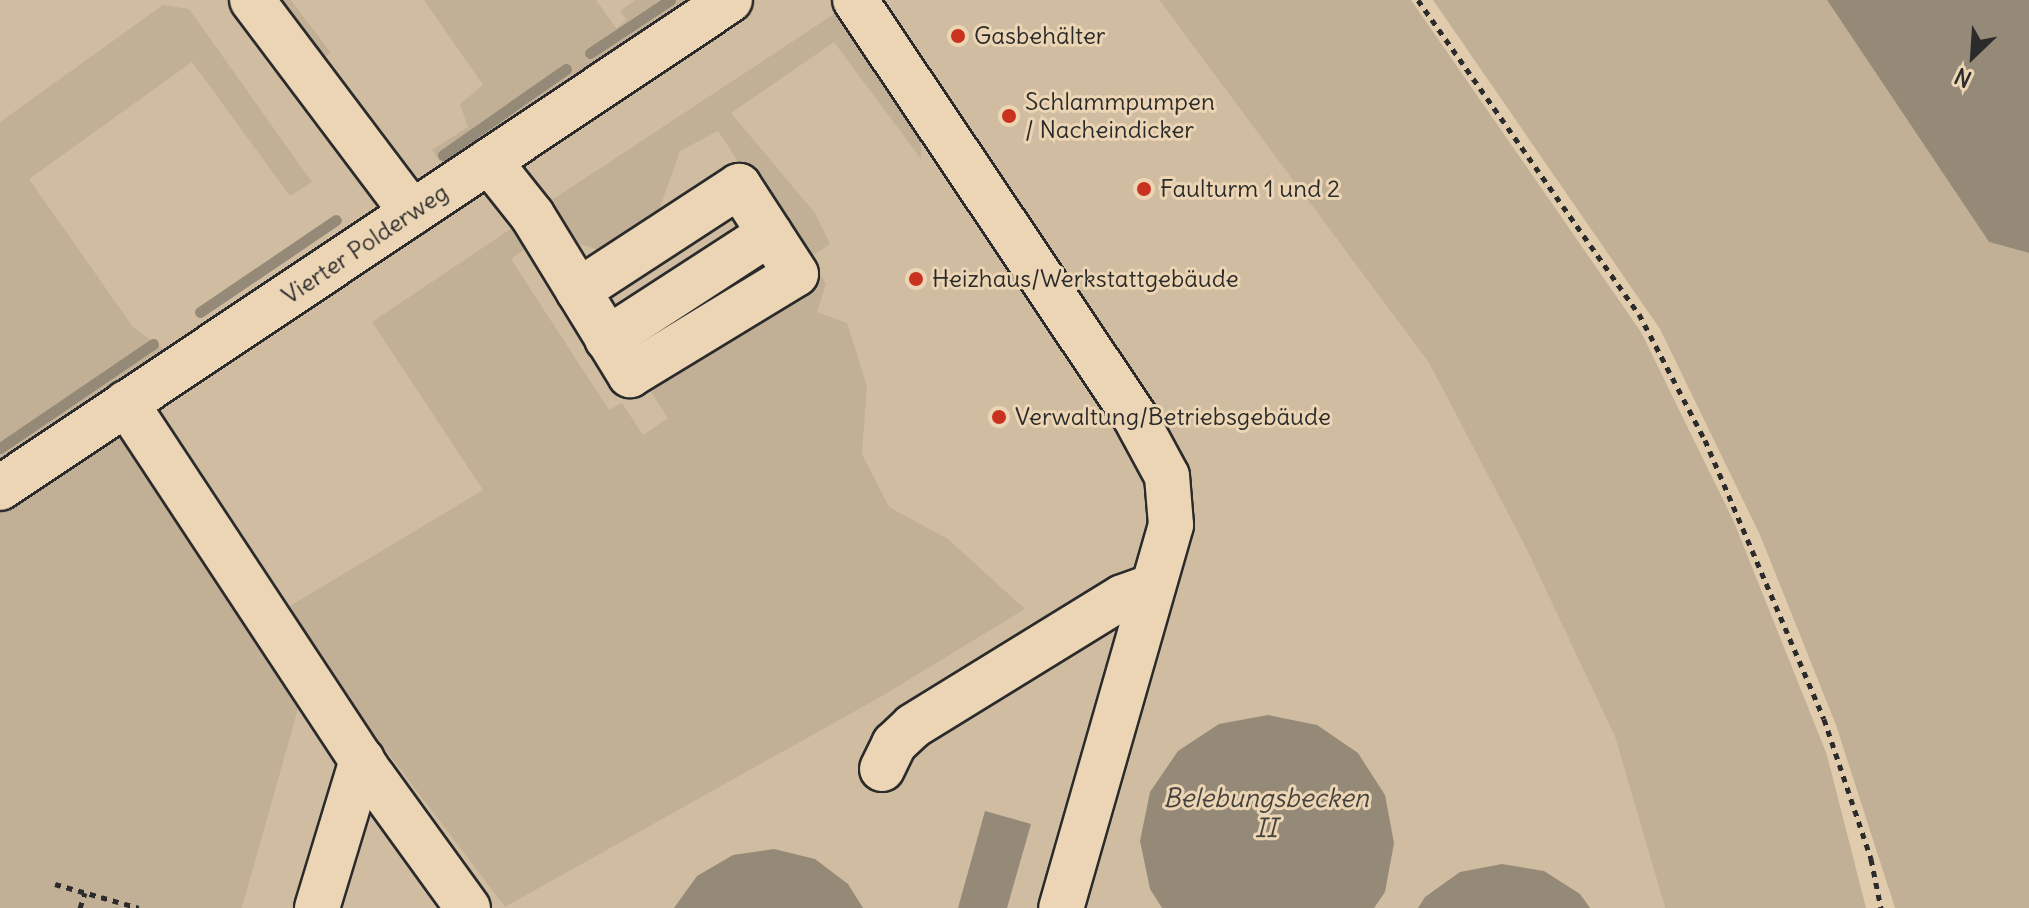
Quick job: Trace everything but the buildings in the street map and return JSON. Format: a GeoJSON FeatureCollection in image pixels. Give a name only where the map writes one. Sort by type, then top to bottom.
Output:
{"type":"FeatureCollection","features":[{"type":"Feature","properties":{"kind":"street"},"geometry":{"type":"LineString","coordinates":[[252,0],[412,212]]}},
{"type":"Feature","properties":{"kind":"street","name":"Vierter Polderweg"},"geometry":{"type":"LineString","coordinates":[[0,488],[730,0]]}},
{"type":"Feature","properties":{"kind":"street"},"geometry":{"type":"LineString","coordinates":[[855,0],[1135,417],[1167,476],[1171,525],[1061,908]]}},
{"type":"Feature","properties":{"kind":"street"},"geometry":{"type":"LineString","coordinates":[[489,161],[532,215],[578,291],[618,357],[770,233],[739,186],[578,291]]}},
{"type":"Feature","properties":{"kind":"street"},"geometry":{"type":"LineString","coordinates":[[126,403],[362,760],[463,905]]}},
{"type":"Feature","properties":{"kind":"street"},"geometry":{"type":"LineString","coordinates":[[882,769],[894,744],[913,726],[1123,597],[1153,586]]}},
{"type":"Feature","properties":{"kind":"street"},"geometry":{"type":"LineString","coordinates":[[317,908],[362,760]]}},
{"type":"Feature","properties":{"kind":"path"},"geometry":{"type":"LineString","coordinates":[[1418,0],[1639,314],[1705,440],[1824,719],[1881,908]]}},
{"type":"Feature","properties":{"kind":"path"},"geometry":{"type":"LineString","coordinates":[[55,884],[139,908]]}},
{"type":"Feature","properties":{"kind":"path"},"geometry":{"type":"LineString","coordinates":[[80,908],[85,893]]}},
{"type":"Feature","properties":{"kind":"shaded area"},"geometry":{"type":"Polygon","coordinates":[[[0,0],[712,0],[0,473],[0,0]]]}},
{"type":"Feature","properties":{"kind":"shaded area"},"geometry":{"type":"Polygon","coordinates":[[[279,0],[291,0],[331,53],[322,59],[279,0]]]}},
{"type":"Feature","properties":{"kind":"shaded area"},"geometry":{"type":"Polygon","coordinates":[[[424,0],[596,0],[616,28],[627,20],[620,11],[635,0],[712,0],[448,172],[432,150],[468,127],[460,104],[483,85],[424,0]]]}},
{"type":"Feature","properties":{"kind":"shaded area"},"geometry":{"type":"Polygon","coordinates":[[[730,0],[1159,0],[1429,363],[1526,548],[1615,737],[1665,908],[242,908],[308,674],[126,403],[730,0]]]}},
{"type":"Feature","properties":{"kind":"shaded area"},"geometry":{"type":"Polygon","coordinates":[[[1159,0],[1411,0],[1641,332],[1734,522],[1827,755],[1866,908],[1665,908],[1615,737],[1526,548],[1429,363],[1159,0]]]}},
{"type":"Feature","properties":{"kind":"shaded area"},"geometry":{"type":"Polygon","coordinates":[[[1433,0],[1827,0],[1989,242],[2029,253],[2029,908],[1895,908],[1836,725],[1760,535],[1660,329],[1433,0]]]}},
{"type":"Feature","properties":{"kind":"shaded area"},"geometry":{"type":"Polygon","coordinates":[[[163,5],[189,9],[312,182],[290,196],[192,62],[29,179],[133,327],[172,355],[0,473],[0,122],[163,5]]]}},
{"type":"Feature","properties":{"kind":"shaded area"},"geometry":{"type":"Polygon","coordinates":[[[843,8],[921,125],[921,159],[834,42],[731,113],[815,213],[830,244],[804,261],[718,131],[680,151],[658,213],[599,250],[573,242],[546,204],[843,8]]]}},
{"type":"Feature","properties":{"kind":"shaded area"},"geometry":{"type":"Polygon","coordinates":[[[518,224],[532,244],[511,259],[609,410],[622,403],[643,435],[668,418],[646,384],[816,266],[826,284],[817,312],[847,323],[867,386],[862,454],[889,507],[948,539],[1025,609],[882,696],[505,907],[334,682],[290,606],[483,490],[372,322],[518,224]]]}},
{"type":"Feature","properties":{"kind":"shaded area"},"geometry":{"type":"Polygon","coordinates":[[[126,403],[308,674],[242,908],[0,908],[0,488],[126,403]]]}},
{"type":"Feature","properties":{"kind":"water"},"geometry":{"type":"Polygon","coordinates":[[[1827,0],[2029,0],[2029,253],[1989,242],[1827,0]]]}},
{"type":"Feature","properties":{"kind":"water","name":"Belebungsbecken II"},"geometry":{"type":"Polygon","coordinates":[[[1268,715],[1317,725],[1358,753],[1385,795],[1394,843],[1385,892],[1374,908],[1162,908],[1150,889],[1140,841],[1150,792],[1178,751],[1219,724],[1268,715]]]}},
{"type":"Feature","properties":{"kind":"water"},"geometry":{"type":"Polygon","coordinates":[[[985,811],[1031,824],[1007,908],[958,908],[985,811]]]}},
{"type":"Feature","properties":{"kind":"water"},"geometry":{"type":"Polygon","coordinates":[[[774,849],[815,859],[848,884],[863,908],[674,908],[697,876],[733,855],[774,849]]]}},
{"type":"Feature","properties":{"kind":"water"},"geometry":{"type":"Polygon","coordinates":[[[1502,864],[1544,871],[1580,894],[1590,908],[1418,908],[1425,897],[1460,872],[1502,864]]]}},
{"type":"Feature","properties":{"kind":"waterway"},"geometry":{"type":"LineString","coordinates":[[590,53],[670,0]]}},
{"type":"Feature","properties":{"kind":"waterway"},"geometry":{"type":"LineString","coordinates":[[443,155],[566,69]]}},
{"type":"Feature","properties":{"kind":"waterway"},"geometry":{"type":"LineString","coordinates":[[200,312],[336,220]]}},
{"type":"Feature","properties":{"kind":"waterway"},"geometry":{"type":"LineString","coordinates":[[0,448],[153,344]]}},
{"type":"Feature","properties":{"kind":"place","name":"Gasbehälter"},"geometry":{"type":"Point","coordinates":[958,36]}},
{"type":"Feature","properties":{"kind":"place","name":"Schlammpumpen / Nacheindicker"},"geometry":{"type":"Point","coordinates":[1009,116]}},
{"type":"Feature","properties":{"kind":"place","name":"Faulturm 1 und 2"},"geometry":{"type":"Point","coordinates":[1144,189]}},
{"type":"Feature","properties":{"kind":"place","name":"Heizhaus/Werkstattgebäude"},"geometry":{"type":"Point","coordinates":[916,279]}},
{"type":"Feature","properties":{"kind":"place","name":"Verwaltung/Betriebsgebäude"},"geometry":{"type":"Point","coordinates":[999,417]}}]}
